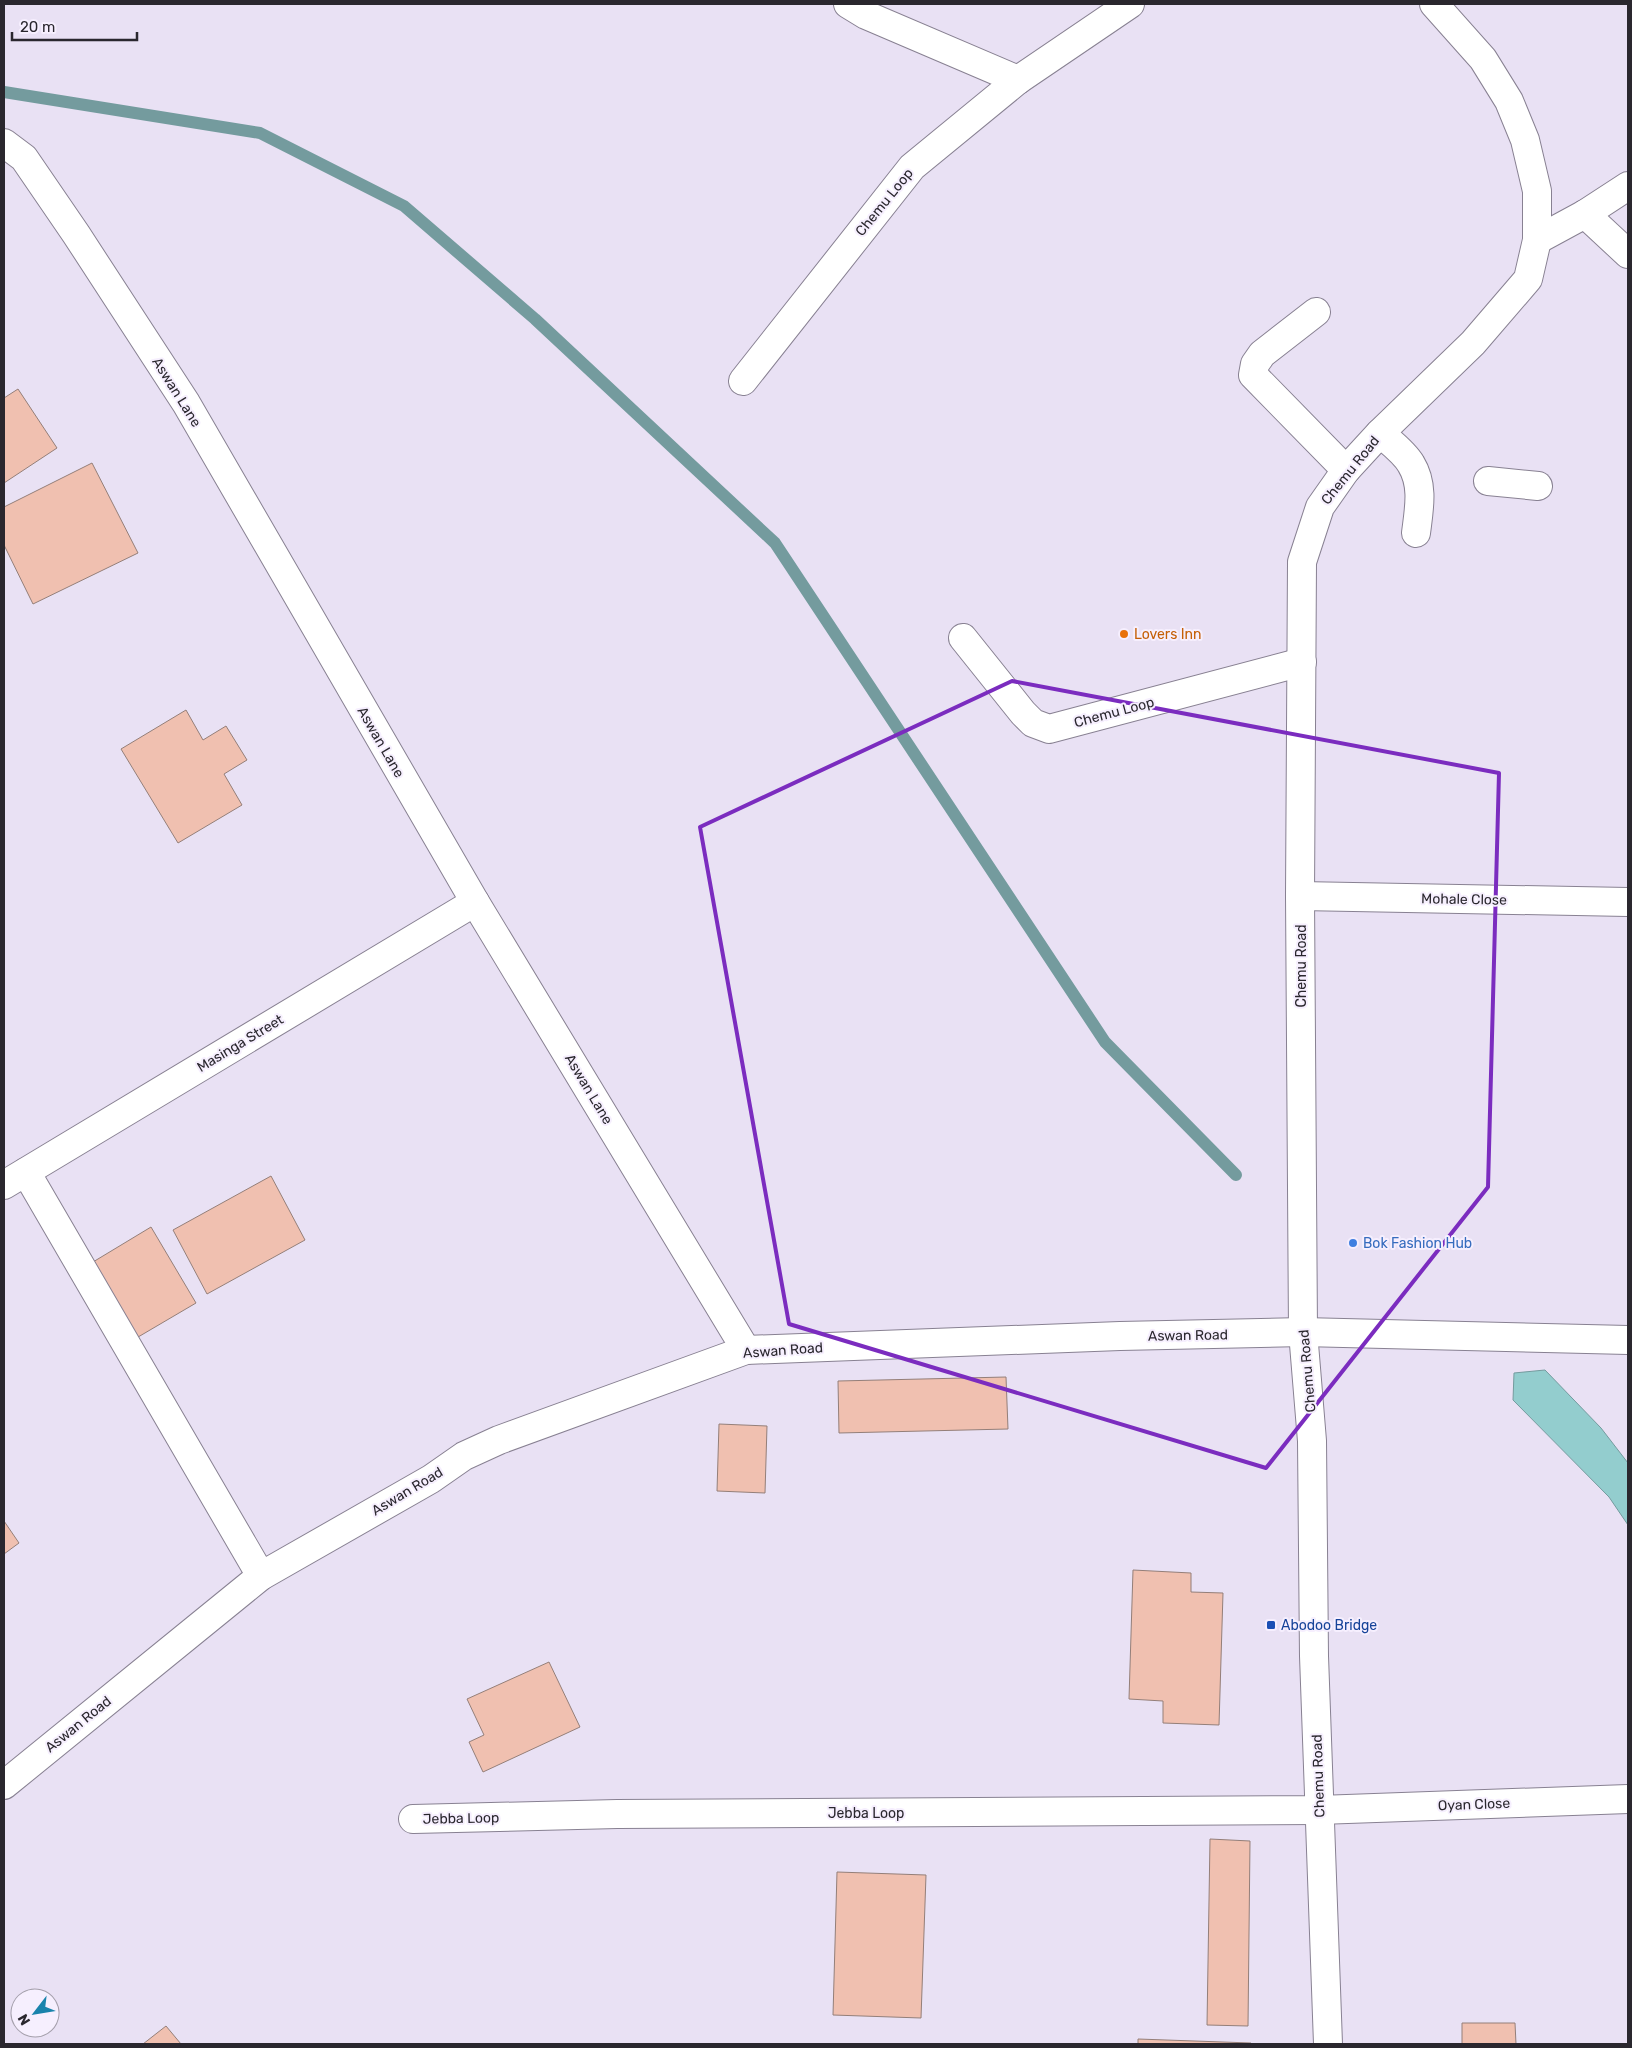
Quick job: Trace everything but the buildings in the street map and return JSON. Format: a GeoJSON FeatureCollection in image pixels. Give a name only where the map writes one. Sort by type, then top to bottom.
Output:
{"type":"FeatureCollection","features":[{"type":"Feature","properties":{"kind":"street"},"geometry":{"type":"LineString","coordinates":[[848,4],[866,15],[1018,80]]}},
{"type":"Feature","properties":{"kind":"street","name":"Chemu Loop"},"geometry":{"type":"LineString","coordinates":[[743,381],[912,166],[1018,80],[1130,4]]}},
{"type":"Feature","properties":{"kind":"street","name":"Chemu Road"},"geometry":{"type":"LineString","coordinates":[[1328,2044],[1314,1656],[1312,1441],[1303,1332],[1300,896],[1302,562],[1320,506],[1346,470],[1380,433],[1473,343],[1528,279],[1537,240],[1537,191],[1525,140],[1509,100],[1483,59],[1434,4]]}},
{"type":"Feature","properties":{"kind":"street","name":"Aswan Lane"},"geometry":{"type":"LineString","coordinates":[[4,143],[24,158],[186,403],[475,902],[746,1350]]}},
{"type":"Feature","properties":{"kind":"street"},"geometry":{"type":"LineString","coordinates":[[1537,240],[1585,214],[1628,186]]}},
{"type":"Feature","properties":{"kind":"street"},"geometry":{"type":"LineString","coordinates":[[1585,214],[1628,254]]}},
{"type":"Feature","properties":{"kind":"street"},"geometry":{"type":"LineString","coordinates":[[1316,312],[1262,354],[1255,364],[1253,376],[1346,470]]}},
{"type":"Feature","properties":{"kind":"street"},"geometry":{"type":"LineString","coordinates":[[1380,433],[1411,463],[1418,481],[1420,494],[1416,533]]}},
{"type":"Feature","properties":{"kind":"street"},"geometry":{"type":"LineString","coordinates":[[1488,481],[1538,486]]}},
{"type":"Feature","properties":{"kind":"street","name":"Chemu Loop"},"geometry":{"type":"LineString","coordinates":[[963,638],[1023,713],[1033,723],[1049,729],[1302,662]]}},
{"type":"Feature","properties":{"kind":"street","name":"Mohale Close"},"geometry":{"type":"LineString","coordinates":[[1300,896],[1628,902]]}},
{"type":"Feature","properties":{"kind":"street","name":"Masinga Street"},"geometry":{"type":"LineString","coordinates":[[15,1178],[475,902]]}},
{"type":"Feature","properties":{"kind":"street"},"geometry":{"type":"LineString","coordinates":[[15,1178],[261,1576]]}},
{"type":"Feature","properties":{"kind":"street","name":"Aswan Road"},"geometry":{"type":"LineString","coordinates":[[4,1785],[261,1576],[431,1479],[472,1452],[499,1440],[746,1350],[1120,1336],[1303,1332],[1628,1340]]}},
{"type":"Feature","properties":{"kind":"street","name":"Oyan Close"},"geometry":{"type":"LineString","coordinates":[[1319,1810],[1628,1798]]}},
{"type":"Feature","properties":{"kind":"street","name":"Jebba Loop"},"geometry":{"type":"LineString","coordinates":[[413,1819],[617,1814],[1319,1810]]}},
{"type":"Feature","properties":{"kind":"highlighted area"},"geometry":{"type":"Polygon","coordinates":[[[1012,681],[1499,773],[1488,1187],[1266,1468],[789,1324],[700,827],[1012,681]]]}},
{"type":"Feature","properties":{"kind":"shaded area"},"geometry":{"type":"Polygon","coordinates":[[[1545,1370],[1601,1428],[1628,1463],[1628,1525],[1609,1497],[1513,1400],[1514,1373],[1545,1370]]]}},
{"type":"Feature","properties":{"kind":"waterway"},"geometry":{"type":"LineString","coordinates":[[4,92],[260,133],[404,206],[535,319],[775,543],[1105,1042],[1236,1175]]}},
{"type":"Feature","properties":{"kind":"place","name":"Lovers Inn"},"geometry":{"type":"Point","coordinates":[1124,634]}},
{"type":"Feature","properties":{"kind":"place","name":"Bok Fashion Hub"},"geometry":{"type":"Point","coordinates":[1353,1243]}},
{"type":"Feature","properties":{"kind":"place","name":"Abodoo Bridge"},"geometry":{"type":"Point","coordinates":[1271,1625]}}]}
